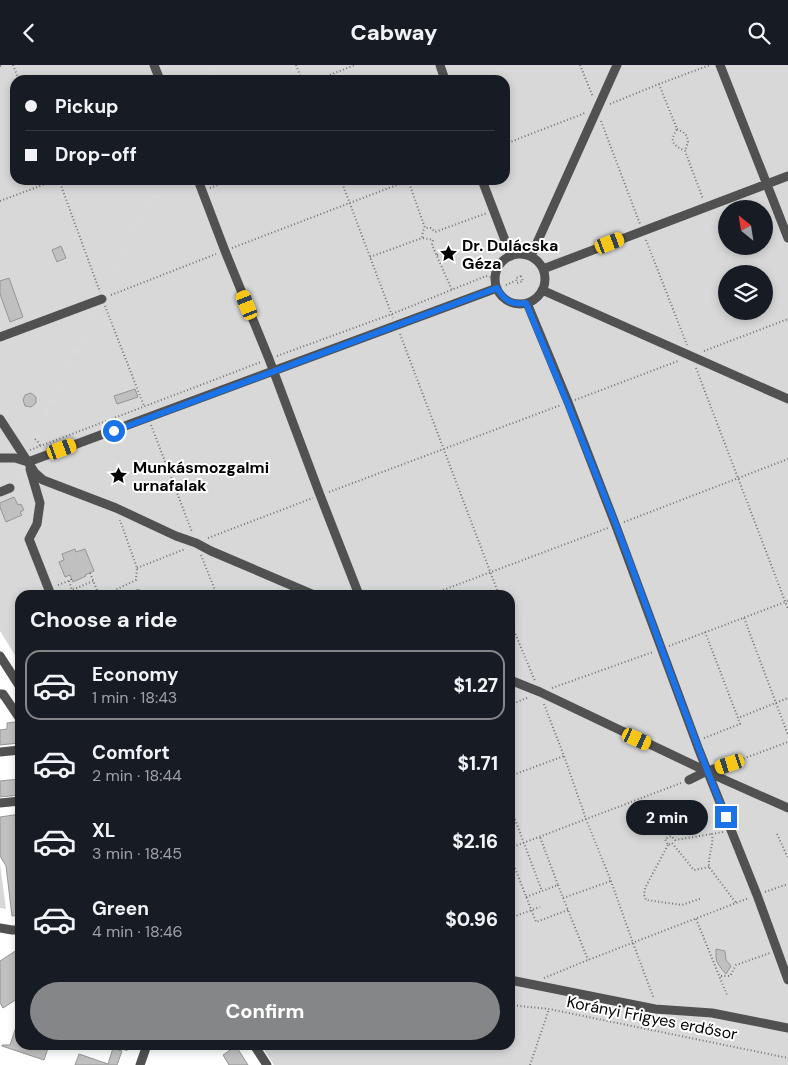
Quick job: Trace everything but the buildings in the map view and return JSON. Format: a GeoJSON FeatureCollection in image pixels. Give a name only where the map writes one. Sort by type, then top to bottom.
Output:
{"type":"FeatureCollection","features":[{"type":"Feature","properties":{"kind":"street"},"geometry":{"type":"LineString","coordinates":[[530,257],[617,65]]}},
{"type":"Feature","properties":{"kind":"street"},"geometry":{"type":"LineString","coordinates":[[720,65],[788,238]]}},
{"type":"Feature","properties":{"kind":"street"},"geometry":{"type":"LineString","coordinates":[[543,269],[788,175]]}},
{"type":"Feature","properties":{"kind":"street"},"geometry":{"type":"LineString","coordinates":[[200,185],[357,590]]}},
{"type":"Feature","properties":{"kind":"street"},"geometry":{"type":"LineString","coordinates":[[484,185],[511,256]]}},
{"type":"Feature","properties":{"kind":"street"},"geometry":{"type":"LineString","coordinates":[[521,254],[530,257],[538,262],[543,269],[545,280],[542,290],[536,299],[517,304],[509,302],[502,297],[497,288],[495,278],[497,269],[502,261],[511,256],[521,254]]}},
{"type":"Feature","properties":{"kind":"street"},"geometry":{"type":"LineString","coordinates":[[0,458],[28,462],[497,288]]}},
{"type":"Feature","properties":{"kind":"street"},"geometry":{"type":"LineString","coordinates":[[542,290],[788,399]]}},
{"type":"Feature","properties":{"kind":"street"},"geometry":{"type":"LineString","coordinates":[[0,337],[102,299]]}},
{"type":"Feature","properties":{"kind":"street"},"geometry":{"type":"LineString","coordinates":[[526,303],[568,402],[616,525],[696,742],[757,895],[788,980]]}},
{"type":"Feature","properties":{"kind":"street"},"geometry":{"type":"LineString","coordinates":[[0,419],[35,473],[44,480],[116,508],[302,590]]}},
{"type":"Feature","properties":{"kind":"street"},"geometry":{"type":"LineString","coordinates":[[28,462],[40,503],[37,524],[30,539],[49,590]]}},
{"type":"Feature","properties":{"kind":"street"},"geometry":{"type":"LineString","coordinates":[[0,492],[10,488]]}},
{"type":"Feature","properties":{"kind":"street"},"geometry":{"type":"LineString","coordinates":[[0,656],[15,679]]}},
{"type":"Feature","properties":{"kind":"street"},"geometry":{"type":"LineString","coordinates":[[515,682],[788,808]]}},
{"type":"Feature","properties":{"kind":"street"},"geometry":{"type":"LineString","coordinates":[[0,694],[4,693],[15,711]]}},
{"type":"Feature","properties":{"kind":"street"},"geometry":{"type":"LineString","coordinates":[[0,752],[15,750]]}},
{"type":"Feature","properties":{"kind":"street"},"geometry":{"type":"LineString","coordinates":[[688,780],[707,771],[730,764]]}},
{"type":"Feature","properties":{"kind":"street"},"geometry":{"type":"LineString","coordinates":[[0,803],[15,802]]}},
{"type":"Feature","properties":{"kind":"street"},"geometry":{"type":"LineString","coordinates":[[0,928],[15,930]]}},
{"type":"Feature","properties":{"kind":"street"},"geometry":{"type":"LineString","coordinates":[[515,981],[655,1009],[712,1013],[788,1028]]}},
{"type":"Feature","properties":{"kind":"street"},"geometry":{"type":"LineString","coordinates":[[140,1065],[145,1050]]}},
{"type":"Feature","properties":{"kind":"street"},"geometry":{"type":"LineString","coordinates":[[257,1050],[267,1065]]}},
{"type":"Feature","properties":{"kind":"path"},"geometry":{"type":"LineString","coordinates":[[330,75],[355,65]]}},
{"type":"Feature","properties":{"kind":"path"},"geometry":{"type":"LineString","coordinates":[[580,65],[787,601],[788,609]]}},
{"type":"Feature","properties":{"kind":"path"},"geometry":{"type":"LineString","coordinates":[[659,84],[677,129],[687,136],[688,142],[685,151],[706,206]]}},
{"type":"Feature","properties":{"kind":"path"},"geometry":{"type":"LineString","coordinates":[[677,129],[673,136],[673,142],[676,147],[685,151]]}},
{"type":"Feature","properties":{"kind":"path"},"geometry":{"type":"LineString","coordinates":[[0,201],[43,185]]}},
{"type":"Feature","properties":{"kind":"path"},"geometry":{"type":"LineString","coordinates":[[59,185],[215,590]]}},
{"type":"Feature","properties":{"kind":"path"},"geometry":{"type":"LineString","coordinates":[[202,191],[218,185]]}},
{"type":"Feature","properties":{"kind":"path"},"geometry":{"type":"LineString","coordinates":[[343,185],[497,590]]}},
{"type":"Feature","properties":{"kind":"path"},"geometry":{"type":"LineString","coordinates":[[102,299],[396,185]]}},
{"type":"Feature","properties":{"kind":"path"},"geometry":{"type":"LineString","coordinates":[[411,185],[426,228]]}},
{"type":"Feature","properties":{"kind":"path"},"geometry":{"type":"LineString","coordinates":[[426,228],[432,228],[434,232],[494,211]]}},
{"type":"Feature","properties":{"kind":"path"},"geometry":{"type":"LineString","coordinates":[[422,238],[423,231],[426,228]]}},
{"type":"Feature","properties":{"kind":"path"},"geometry":{"type":"LineString","coordinates":[[370,257],[422,238],[433,240],[432,245],[452,290]]}},
{"type":"Feature","properties":{"kind":"path"},"geometry":{"type":"LineString","coordinates":[[437,255],[448,250]]}},
{"type":"Feature","properties":{"kind":"path"},"geometry":{"type":"LineString","coordinates":[[507,284],[517,281]]}},
{"type":"Feature","properties":{"kind":"path"},"geometry":{"type":"LineString","coordinates":[[137,568],[320,495],[444,450],[788,319]]}},
{"type":"Feature","properties":{"kind":"path"},"geometry":{"type":"LineString","coordinates":[[116,508],[137,568],[136,580],[117,590]]}},
{"type":"Feature","properties":{"kind":"path"},"geometry":{"type":"LineString","coordinates":[[90,573],[97,590]]}},
{"type":"Feature","properties":{"kind":"path"},"geometry":{"type":"LineString","coordinates":[[53,590],[69,581],[71,577]]}},
{"type":"Feature","properties":{"kind":"path"},"geometry":{"type":"LineString","coordinates":[[69,581],[72,590],[93,581]]}},
{"type":"Feature","properties":{"kind":"path"},"geometry":{"type":"LineString","coordinates":[[515,703],[787,601]]}},
{"type":"Feature","properties":{"kind":"path"},"geometry":{"type":"LineString","coordinates":[[744,618],[788,735]]}},
{"type":"Feature","properties":{"kind":"path"},"geometry":{"type":"LineString","coordinates":[[696,742],[740,724],[705,632]]}},
{"type":"Feature","properties":{"kind":"path"},"geometry":{"type":"LineString","coordinates":[[515,633],[540,692],[586,819],[611,881],[656,1002],[655,1009]]}},
{"type":"Feature","properties":{"kind":"path"},"geometry":{"type":"LineString","coordinates":[[738,718],[788,698]]}},
{"type":"Feature","properties":{"kind":"path"},"geometry":{"type":"LineString","coordinates":[[730,764],[788,742]]}},
{"type":"Feature","properties":{"kind":"path"},"geometry":{"type":"LineString","coordinates":[[515,774],[564,756]]}},
{"type":"Feature","properties":{"kind":"path"},"geometry":{"type":"LineString","coordinates":[[515,846],[688,780]]}},
{"type":"Feature","properties":{"kind":"path"},"geometry":{"type":"LineString","coordinates":[[515,819],[542,891]]}},
{"type":"Feature","properties":{"kind":"path"},"geometry":{"type":"LineString","coordinates":[[702,898],[682,905],[646,900],[644,895],[645,887],[668,845],[675,840],[731,829]]}},
{"type":"Feature","properties":{"kind":"path"},"geometry":{"type":"LineString","coordinates":[[712,834],[713,840],[708,861],[709,867],[736,903]]}},
{"type":"Feature","properties":{"kind":"path"},"geometry":{"type":"LineString","coordinates":[[777,834],[788,859]]}},
{"type":"Feature","properties":{"kind":"path"},"geometry":{"type":"LineString","coordinates":[[668,845],[665,839],[670,836],[675,840]]}},
{"type":"Feature","properties":{"kind":"path"},"geometry":{"type":"LineString","coordinates":[[540,837],[588,960]]}},
{"type":"Feature","properties":{"kind":"path"},"geometry":{"type":"LineString","coordinates":[[672,843],[694,871],[709,867]]}},
{"type":"Feature","properties":{"kind":"path"},"geometry":{"type":"LineString","coordinates":[[515,868],[536,922],[568,911]]}},
{"type":"Feature","properties":{"kind":"path"},"geometry":{"type":"LineString","coordinates":[[564,898],[611,881]]}},
{"type":"Feature","properties":{"kind":"path"},"geometry":{"type":"LineString","coordinates":[[530,984],[787,884],[788,889]]}},
{"type":"Feature","properties":{"kind":"path"},"geometry":{"type":"LineString","coordinates":[[526,897],[558,885]]}},
{"type":"Feature","properties":{"kind":"path"},"geometry":{"type":"LineString","coordinates":[[515,916],[540,907]]}},
{"type":"Feature","properties":{"kind":"path"},"geometry":{"type":"LineString","coordinates":[[696,919],[727,995]]}},
{"type":"Feature","properties":{"kind":"path"},"geometry":{"type":"LineString","coordinates":[[720,976],[730,976],[736,965],[777,951]]}},
{"type":"Feature","properties":{"kind":"path","name":"Korányi Frigyes erdősor"},"geometry":{"type":"LineString","coordinates":[[515,1006],[549,1009],[772,1053],[788,1058]]}},
{"type":"Feature","properties":{"kind":"path"},"geometry":{"type":"LineString","coordinates":[[530,1065],[549,1009]]}},
{"type":"Feature","properties":{"kind":"shaded area"},"geometry":{"type":"Polygon","coordinates":[[[0,65],[788,65],[788,1065],[274,1065],[264,1050],[515,1050],[515,590],[15,590],[15,655],[0,631],[0,65]]]}},
{"type":"Feature","properties":{"kind":"shaded area"},"geometry":{"type":"Polygon","coordinates":[[[0,864],[6,909],[0,908],[0,864]]]}},
{"type":"Feature","properties":{"kind":"tunnel"},"geometry":{"type":"LineString","coordinates":[[207,75],[212,65]]}},
{"type":"Feature","properties":{"kind":"tunnel"},"geometry":{"type":"LineString","coordinates":[[10,488],[18,481],[24,471],[29,451],[156,185]]}},
{"type":"Feature","properties":{"kind":"place","name":"Dr. Dulácska Géza"},"geometry":{"type":"Point","coordinates":[448,254]}},
{"type":"Feature","properties":{"kind":"place","name":"Munkásmozgalmi urnafalak"},"geometry":{"type":"Point","coordinates":[119,476]}},
{"type":"Feature","properties":{"kind":"route"},"geometry":{"type":"LineString","coordinates":[[114,431],[273,370],[497,288],[502,297],[509,302],[517,304],[526,303],[568,402],[616,525],[696,742],[726,817]]}}]}
